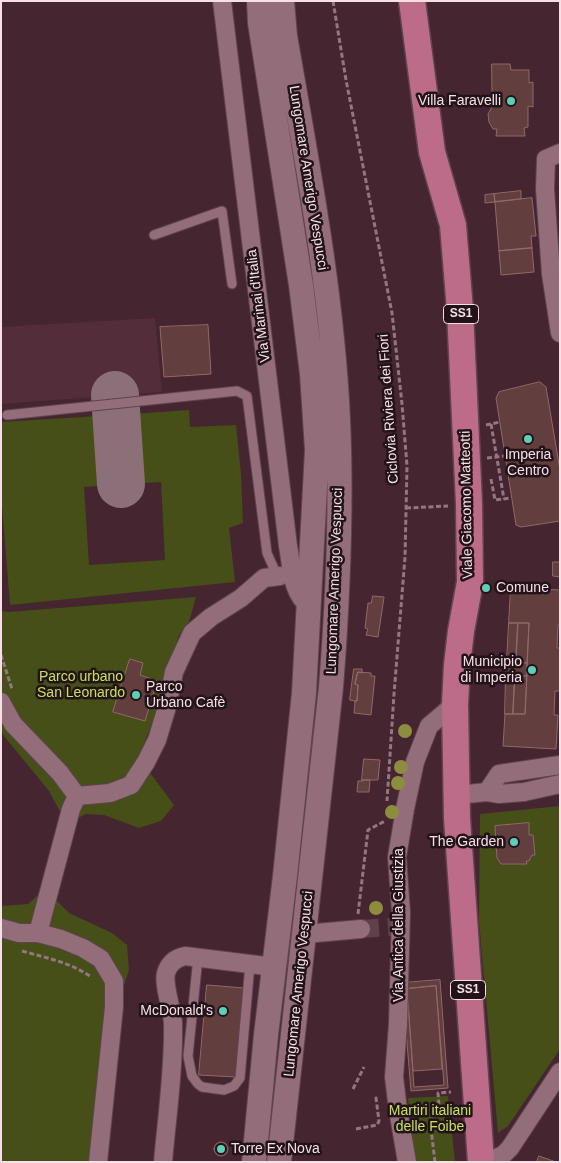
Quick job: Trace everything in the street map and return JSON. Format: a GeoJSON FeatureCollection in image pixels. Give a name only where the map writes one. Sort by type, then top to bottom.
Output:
{"type":"FeatureCollection","features":[{"type":"Feature","properties":{"kind":"main road","name":"Lungomare Amerigo Vespucci"},"geometry":{"type":"LineString","coordinates":[[254,1162],[304,693],[317,450],[312,374],[301,285],[258,1]]}},
{"type":"Feature","properties":{"kind":"main road","name":"Lungomare Amerigo Vespucci"},"geometry":{"type":"LineString","coordinates":[[279,1162],[331,687],[337,612],[340,500],[338,417],[331,340],[321,256],[285,36],[282,1]]}},
{"type":"Feature","properties":{"kind":"main road","name":"Viale Giacomo Matteotti"},"geometry":{"type":"LineString","coordinates":[[412,1],[432,152],[453,225],[460,310],[470,504],[470,582],[457,665],[455,704],[457,831],[481,1162]]}},
{"type":"Feature","properties":{"kind":"main road"},"geometry":{"type":"LineString","coordinates":[[309,606],[337,612]]}},
{"type":"Feature","properties":{"kind":"street","name":"Via Marinai d'Italia"},"geometry":{"type":"LineString","coordinates":[[222,1],[287,536],[287,577],[298,595],[309,606]]}},
{"type":"Feature","properties":{"kind":"street"},"geometry":{"type":"LineString","coordinates":[[560,153],[546,159],[545,190],[552,274],[560,333]]}},
{"type":"Feature","properties":{"kind":"street"},"geometry":{"type":"LineString","coordinates":[[77,796],[110,794],[131,785],[157,740],[167,707],[174,672],[192,633],[211,617],[241,598],[264,578],[287,577]]}},
{"type":"Feature","properties":{"kind":"street"},"geometry":{"type":"LineString","coordinates":[[1,702],[13,724],[60,773],[77,796]]}},
{"type":"Feature","properties":{"kind":"street","name":"Via Antica della Giustizia"},"geometry":{"type":"LineString","coordinates":[[407,1162],[390,1077],[398,1024],[401,912],[397,857],[415,762],[429,726],[455,704]]}},
{"type":"Feature","properties":{"kind":"street"},"geometry":{"type":"LineString","coordinates":[[487,792],[499,774],[560,765]]}},
{"type":"Feature","properties":{"kind":"street"},"geometry":{"type":"LineString","coordinates":[[457,795],[487,792],[499,794],[524,792],[560,784]]}},
{"type":"Feature","properties":{"kind":"street"},"geometry":{"type":"LineString","coordinates":[[38,933],[68,818],[77,796]]}},
{"type":"Feature","properties":{"kind":"street"},"geometry":{"type":"LineString","coordinates":[[1,928],[20,933],[38,933],[84,948],[101,958],[114,981],[114,1007],[98,1162]]}},
{"type":"Feature","properties":{"kind":"street"},"geometry":{"type":"LineString","coordinates":[[305,934],[359,929]]}},
{"type":"Feature","properties":{"kind":"street","name":"Lungomare Amerigo Vespucci"},"geometry":{"type":"LineString","coordinates":[[163,1162],[169,1101],[173,1022],[166,981],[169,967],[179,958],[185,956],[274,967]]}},
{"type":"Feature","properties":{"kind":"street"},"geometry":{"type":"LineString","coordinates":[[487,1162],[503,1155],[510,1148],[560,1072]]}},
{"type":"Feature","properties":{"kind":"lane"},"geometry":{"type":"LineString","coordinates":[[154,235],[222,212],[232,284]]}},
{"type":"Feature","properties":{"kind":"lane"},"geometry":{"type":"LineString","coordinates":[[7,415],[237,391],[247,396],[268,553],[275,571],[287,577]]}},
{"type":"Feature","properties":{"kind":"lane"},"geometry":{"type":"LineString","coordinates":[[198,957],[188,1056],[195,1081],[206,1088],[229,1089],[238,1083],[240,1078],[250,964]]}},
{"type":"Feature","properties":{"kind":"path","name":"Ciclovia Riviera dei Fiori"},"geometry":{"type":"LineString","coordinates":[[334,1],[346,80],[392,313],[402,404],[406,466],[405,557],[387,810]]}},
{"type":"Feature","properties":{"kind":"path"},"geometry":{"type":"LineString","coordinates":[[500,422],[491,424],[504,499]]}},
{"type":"Feature","properties":{"kind":"path"},"geometry":{"type":"LineString","coordinates":[[490,471],[494,500],[512,498]]}},
{"type":"Feature","properties":{"kind":"path"},"geometry":{"type":"LineString","coordinates":[[406,508],[430,508]]}},
{"type":"Feature","properties":{"kind":"path"},"geometry":{"type":"LineString","coordinates":[[359,929],[368,830],[386,820]]}},
{"type":"Feature","properties":{"kind":"path"},"geometry":{"type":"LineString","coordinates":[[16,950],[64,962],[80,970],[96,984]]}},
{"type":"Feature","properties":{"kind":"path"},"geometry":{"type":"LineString","coordinates":[[353,1089],[364,1067]]}},
{"type":"Feature","properties":{"kind":"path"},"geometry":{"type":"LineString","coordinates":[[434,1162],[430,1121],[439,1105],[438,1093],[451,1092]]}},
{"type":"Feature","properties":{"kind":"path"},"geometry":{"type":"LineString","coordinates":[[356,1129],[376,1125]]}},
{"type":"Feature","properties":{"kind":"shaded area"},"geometry":{"type":"Polygon","coordinates":[[[155,318],[162,392],[1,404],[1,327],[155,318]]]}},
{"type":"Feature","properties":{"kind":"green space"},"geometry":{"type":"Polygon","coordinates":[[[189,410],[190,427],[236,425],[243,523],[229,528],[235,582],[10,605],[1,493],[1,422],[98,416],[106,419],[111,429],[113,485],[84,487],[89,565],[165,560],[161,482],[129,484],[126,422],[127,418],[133,414],[189,410]]]}},
{"type":"Feature","properties":{"kind":"green space","name":"Parco urbano San Leonardo"},"geometry":{"type":"Polygon","coordinates":[[[196,597],[189,622],[179,635],[163,693],[139,758],[174,805],[161,821],[139,828],[104,815],[86,814],[74,820],[55,899],[69,913],[112,933],[127,945],[129,970],[117,1007],[103,1162],[1,1162],[1,906],[28,904],[45,889],[63,817],[49,791],[1,730],[1,611],[9,612],[196,597]]]}},
{"type":"Feature","properties":{"kind":"green space"},"geometry":{"type":"Polygon","coordinates":[[[560,806],[560,1049],[508,1126],[498,1133],[479,921],[480,814],[560,806]]]}},
{"type":"Feature","properties":{"kind":"green space","name":"Martiri italiani delle Foibe"},"geometry":{"type":"Polygon","coordinates":[[[448,1096],[455,1162],[415,1162],[408,1098],[448,1096]]]}},
{"type":"Feature","properties":{"kind":"building"},"geometry":{"type":"Polygon","coordinates":[[[492,64],[510,64],[511,70],[529,70],[529,83],[533,82],[533,107],[528,106],[528,127],[524,128],[525,136],[496,136],[497,129],[493,129],[489,122],[488,114],[492,107],[492,64]]]}},
{"type":"Feature","properties":{"kind":"building"},"geometry":{"type":"Polygon","coordinates":[[[521,191],[521,199],[495,202],[494,194],[521,191]]]}},
{"type":"Feature","properties":{"kind":"building"},"geometry":{"type":"Polygon","coordinates":[[[494,194],[495,202],[485,203],[485,195],[494,194]]]}},
{"type":"Feature","properties":{"kind":"building"},"geometry":{"type":"Polygon","coordinates":[[[532,198],[536,236],[531,236],[532,248],[499,251],[495,202],[532,198]]]}},
{"type":"Feature","properties":{"kind":"building"},"geometry":{"type":"Polygon","coordinates":[[[532,248],[534,272],[501,275],[499,251],[532,248]]]}},
{"type":"Feature","properties":{"kind":"building"},"geometry":{"type":"Polygon","coordinates":[[[208,325],[211,374],[164,377],[160,327],[208,325]]]}},
{"type":"Feature","properties":{"kind":"building","name":"Imperia Centro"},"geometry":{"type":"Polygon","coordinates":[[[540,382],[546,387],[560,470],[560,521],[521,527],[516,525],[496,398],[499,392],[540,382]]]}},
{"type":"Feature","properties":{"kind":"building"},"geometry":{"type":"Polygon","coordinates":[[[553,562],[560,562],[560,577],[553,576],[553,562]]]}},
{"type":"Feature","properties":{"kind":"building"},"geometry":{"type":"Polygon","coordinates":[[[511,588],[560,590],[560,625],[558,625],[557,648],[560,648],[560,691],[555,691],[554,715],[558,715],[556,749],[503,746],[505,714],[525,714],[529,623],[509,623],[511,588]]]}},
{"type":"Feature","properties":{"kind":"building"},"geometry":{"type":"Polygon","coordinates":[[[373,596],[384,597],[378,637],[366,635],[368,629],[365,628],[368,603],[371,603],[373,596]]]}},
{"type":"Feature","properties":{"kind":"building"},"geometry":{"type":"Polygon","coordinates":[[[509,623],[518,623],[516,662],[507,661],[509,623]]]}},
{"type":"Feature","properties":{"kind":"building"},"geometry":{"type":"Polygon","coordinates":[[[518,623],[529,623],[527,663],[516,662],[518,623]]]}},
{"type":"Feature","properties":{"kind":"building"},"geometry":{"type":"Polygon","coordinates":[[[130,659],[143,663],[140,675],[157,681],[145,721],[113,712],[130,659]]]}},
{"type":"Feature","properties":{"kind":"building"},"geometry":{"type":"Polygon","coordinates":[[[507,661],[527,663],[527,676],[506,674],[507,661]]]}},
{"type":"Feature","properties":{"kind":"building"},"geometry":{"type":"Polygon","coordinates":[[[354,669],[362,669],[362,673],[358,672],[355,684],[358,685],[357,701],[350,700],[354,669]]]}},
{"type":"Feature","properties":{"kind":"building"},"geometry":{"type":"Polygon","coordinates":[[[358,672],[371,673],[371,676],[375,676],[371,715],[354,713],[358,685],[355,684],[358,672]]]}},
{"type":"Feature","properties":{"kind":"building"},"geometry":{"type":"Polygon","coordinates":[[[506,674],[515,675],[513,714],[505,714],[506,674]]]}},
{"type":"Feature","properties":{"kind":"building"},"geometry":{"type":"Polygon","coordinates":[[[515,675],[527,676],[525,714],[513,714],[515,675]]]}},
{"type":"Feature","properties":{"kind":"building"},"geometry":{"type":"Polygon","coordinates":[[[364,759],[380,760],[378,780],[362,780],[364,759]]]}},
{"type":"Feature","properties":{"kind":"building"},"geometry":{"type":"Polygon","coordinates":[[[370,780],[369,792],[357,792],[358,781],[370,780]]]}},
{"type":"Feature","properties":{"kind":"building"},"geometry":{"type":"Polygon","coordinates":[[[529,823],[529,835],[533,835],[535,855],[532,855],[529,861],[526,861],[527,864],[501,864],[497,858],[495,826],[529,823]]]}},
{"type":"Feature","properties":{"kind":"building"},"geometry":{"type":"Polygon","coordinates":[[[440,980],[448,1088],[411,1091],[402,983],[440,980]],[[436,986],[407,989],[414,1087],[444,1085],[436,986]]]}},
{"type":"Feature","properties":{"kind":"building","name":"McDonald's"},"geometry":{"type":"Polygon","coordinates":[[[207,985],[244,988],[236,1077],[199,1075],[207,985]]]}},
{"type":"Feature","properties":{"kind":"building"},"geometry":{"type":"Polygon","coordinates":[[[436,986],[442,1069],[413,1071],[407,989],[436,986]]]}},
{"type":"Feature","properties":{"kind":"building","name":"Torre Ex Nova"},"geometry":{"type":"Polygon","coordinates":[[[218,1142],[224,1142],[228,1149],[224,1156],[218,1156],[214,1152],[214,1146],[218,1142]]]}},
{"type":"Feature","properties":{"kind":"building"},"geometry":{"type":"Polygon","coordinates":[[[539,1156],[556,1162],[537,1162],[539,1156]]]}},
{"type":"Feature","properties":{"kind":"taxiway"},"geometry":{"type":"LineString","coordinates":[[115,395],[121,484]]}},
{"type":"Feature","properties":{"kind":"tunnel"},"geometry":{"type":"LineString","coordinates":[[361,929],[401,926]]}},
{"type":"Feature","properties":{"kind":"place","name":"Villa Faravelli"},"geometry":{"type":"Point","coordinates":[511,101]}},
{"type":"Feature","properties":{"kind":"place","name":"Imperia Centro"},"geometry":{"type":"Point","coordinates":[528,439]}},
{"type":"Feature","properties":{"kind":"place","name":"Comune"},"geometry":{"type":"Point","coordinates":[486,588]}},
{"type":"Feature","properties":{"kind":"place","name":"Municipio di Imperia"},"geometry":{"type":"Point","coordinates":[532,670]}},
{"type":"Feature","properties":{"kind":"place","name":"Parco Urbano Cafè"},"geometry":{"type":"Point","coordinates":[136,695]}},
{"type":"Feature","properties":{"kind":"place","name":"The Garden"},"geometry":{"type":"Point","coordinates":[514,842]}},
{"type":"Feature","properties":{"kind":"place","name":"McDonald's"},"geometry":{"type":"Point","coordinates":[223,1011]}},
{"type":"Feature","properties":{"kind":"place","name":"Torre Ex Nova"},"geometry":{"type":"Point","coordinates":[221,1149]}}]}
